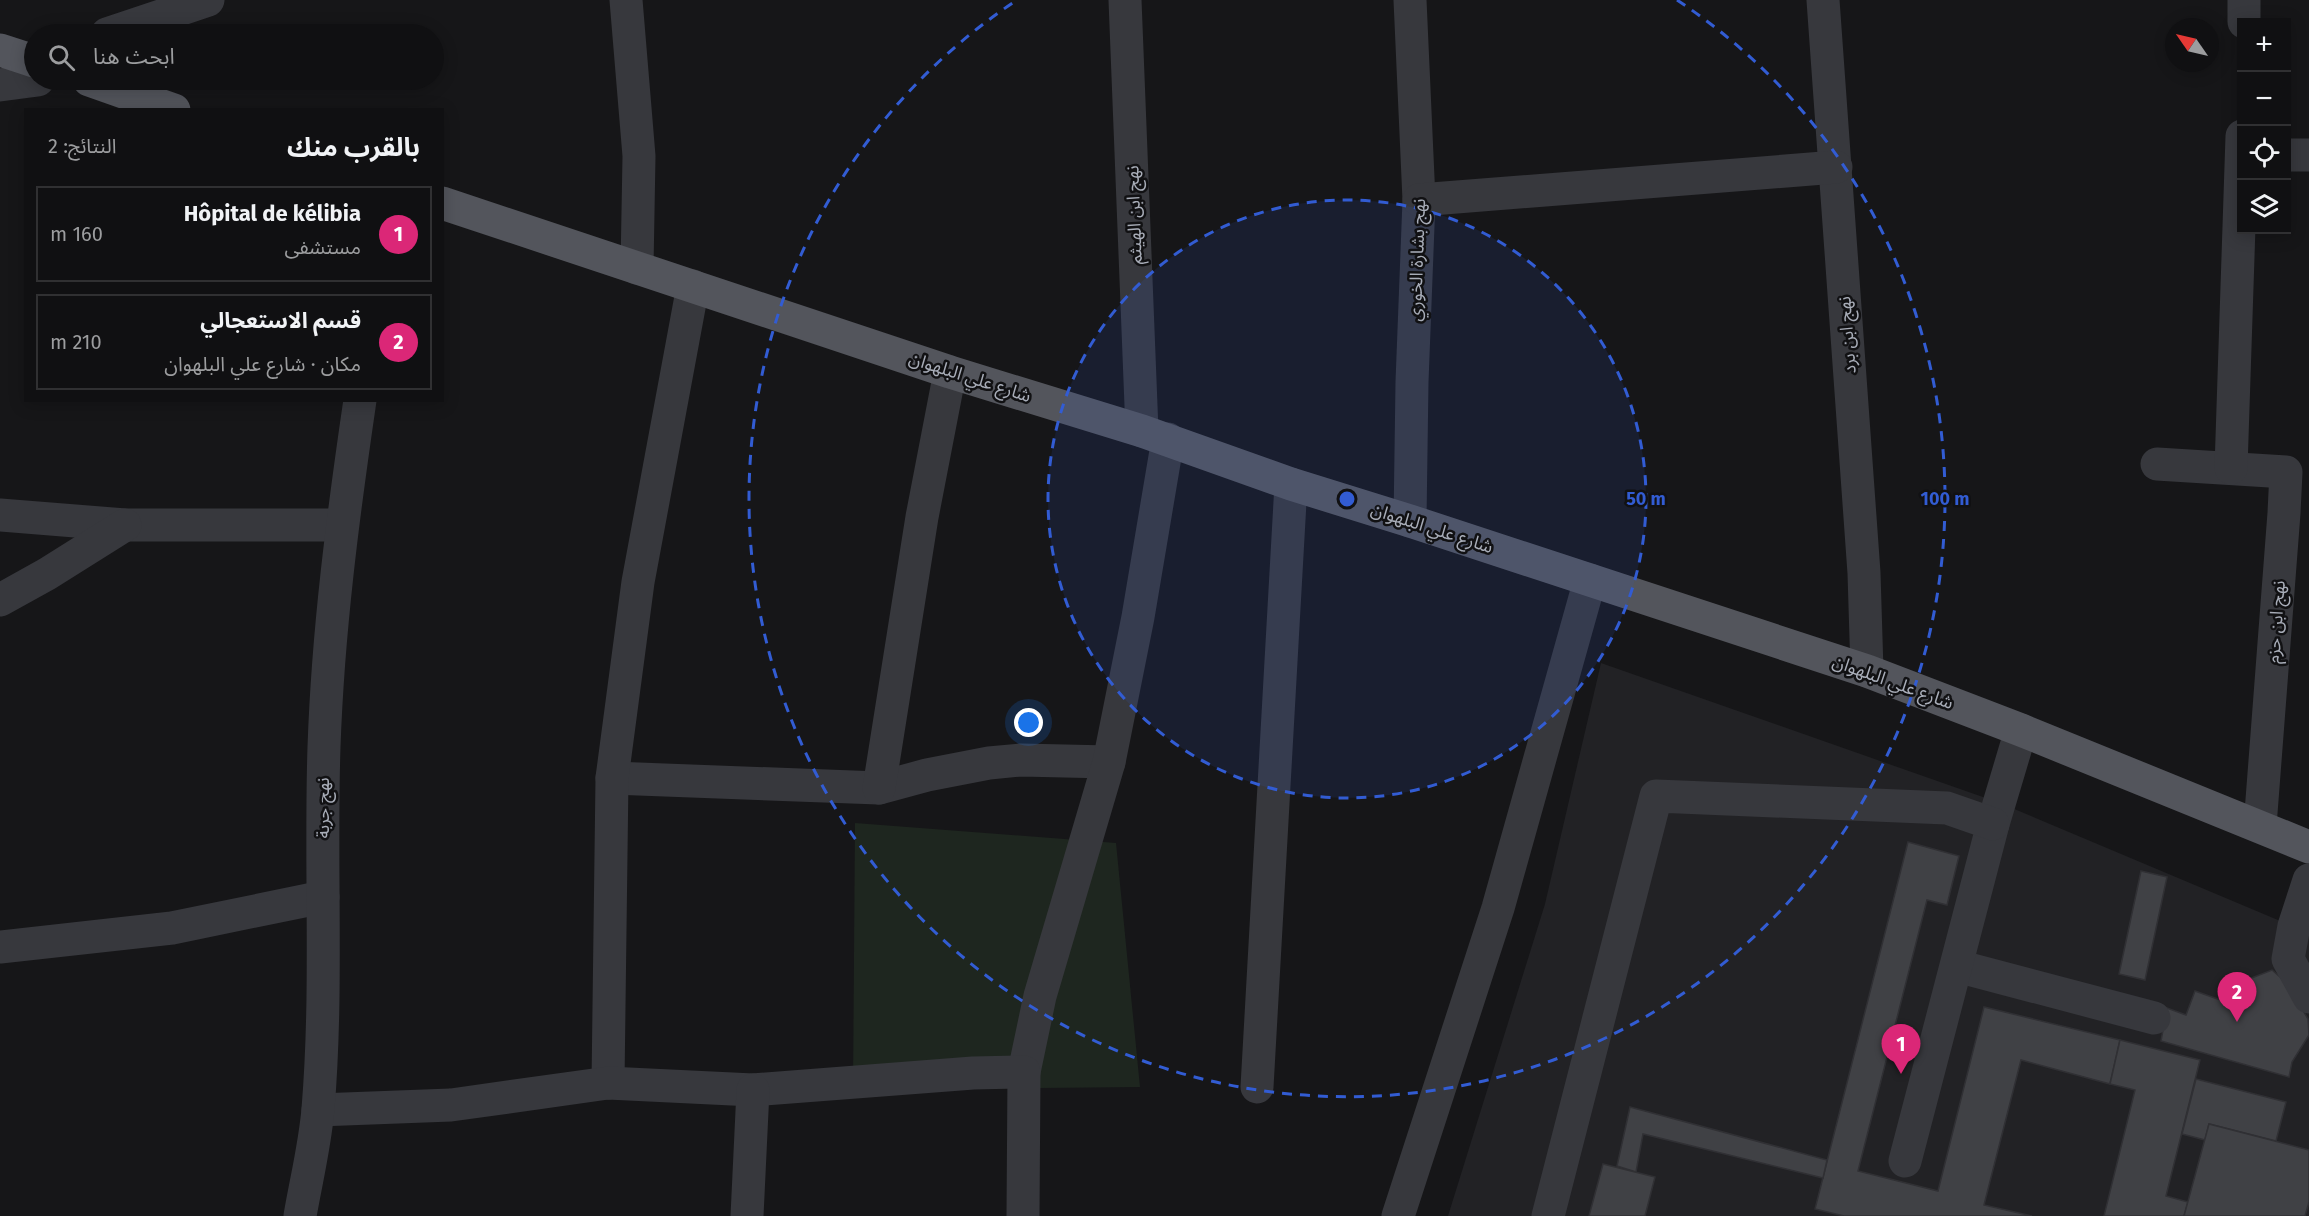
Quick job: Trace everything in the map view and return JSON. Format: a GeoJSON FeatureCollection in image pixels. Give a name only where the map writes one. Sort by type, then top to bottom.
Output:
{"type":"FeatureCollection","features":[{"type":"Feature","properties":{"kind":"main road"},"geometry":{"type":"LineString","coordinates":[[0,50],[24,60]]}},
{"type":"Feature","properties":{"kind":"main road"},"geometry":{"type":"LineString","coordinates":[[117,90],[168,108]]}},
{"type":"Feature","properties":{"kind":"main road","name":"شارع علي البلهوان"},"geometry":{"type":"LineString","coordinates":[[444,204],[950,372],[1155,435],[1291,484],[1410,520],[1867,671],[2021,730],[2309,847]]}},
{"type":"Feature","properties":{"kind":"street"},"geometry":{"type":"LineString","coordinates":[[137,24],[208,0]]}},
{"type":"Feature","properties":{"kind":"street"},"geometry":{"type":"LineString","coordinates":[[626,0],[639,156],[637,268]]}},
{"type":"Feature","properties":{"kind":"street","name":"نهج ابن الهيثم"},"geometry":{"type":"LineString","coordinates":[[1023,1216],[1023,1072],[1040,996],[1109,762],[1138,617],[1155,435],[1125,0]]}},
{"type":"Feature","properties":{"kind":"street","name":"نهج بشارة الخوري"},"geometry":{"type":"LineString","coordinates":[[1410,0],[1419,200],[1412,382],[1410,520]]}},
{"type":"Feature","properties":{"kind":"street","name":"نهج ابن برد"},"geometry":{"type":"LineString","coordinates":[[1823,0],[1864,573],[1867,671]]}},
{"type":"Feature","properties":{"kind":"street"},"geometry":{"type":"LineString","coordinates":[[2244,0],[2244,18]]}},
{"type":"Feature","properties":{"kind":"street"},"geometry":{"type":"LineString","coordinates":[[0,85],[24,71]]}},
{"type":"Feature","properties":{"kind":"street"},"geometry":{"type":"LineString","coordinates":[[2291,155],[2309,155]]}},
{"type":"Feature","properties":{"kind":"street"},"geometry":{"type":"LineString","coordinates":[[1419,200],[1836,167]]}},
{"type":"Feature","properties":{"kind":"street"},"geometry":{"type":"LineString","coordinates":[[2231,468],[2240,180]]}},
{"type":"Feature","properties":{"kind":"street"},"geometry":{"type":"LineString","coordinates":[[608,1083],[612,778],[638,582],[693,286]]}},
{"type":"Feature","properties":{"kind":"street"},"geometry":{"type":"LineString","coordinates":[[879,788],[922,517],[950,372]]}},
{"type":"Feature","properties":{"kind":"street","name":"نهج جربة"},"geometry":{"type":"LineString","coordinates":[[300,1216],[318,1110],[327,662],[342,525],[360,402]]}},
{"type":"Feature","properties":{"kind":"street","name":"نهج ابن حزم"},"geometry":{"type":"LineString","coordinates":[[2157,464],[2286,472],[2297,512],[2260,826]]}},
{"type":"Feature","properties":{"kind":"street"},"geometry":{"type":"LineString","coordinates":[[1257,1087],[1291,484]]}},
{"type":"Feature","properties":{"kind":"street"},"geometry":{"type":"LineString","coordinates":[[0,515],[125,525],[342,525]]}},
{"type":"Feature","properties":{"kind":"street"},"geometry":{"type":"LineString","coordinates":[[0,600],[47,574],[125,525]]}},
{"type":"Feature","properties":{"kind":"street"},"geometry":{"type":"LineString","coordinates":[[1398,1216],[1498,908],[1590,580]]}},
{"type":"Feature","properties":{"kind":"street"},"geometry":{"type":"LineString","coordinates":[[1905,1161],[1993,824],[2021,730]]}},
{"type":"Feature","properties":{"kind":"street"},"geometry":{"type":"LineString","coordinates":[[612,778],[879,788],[927,775],[1021,760],[1109,762]]}},
{"type":"Feature","properties":{"kind":"street"},"geometry":{"type":"LineString","coordinates":[[1548,1216],[1656,796],[1947,808],[1993,824]]}},
{"type":"Feature","properties":{"kind":"street"},"geometry":{"type":"LineString","coordinates":[[2309,880],[2294,926],[2288,960],[2309,997]]}},
{"type":"Feature","properties":{"kind":"street"},"geometry":{"type":"LineString","coordinates":[[0,947],[172,928],[323,897]]}},
{"type":"Feature","properties":{"kind":"street"},"geometry":{"type":"LineString","coordinates":[[1956,966],[2154,1018]]}},
{"type":"Feature","properties":{"kind":"street"},"geometry":{"type":"LineString","coordinates":[[318,1110],[451,1105],[608,1083],[753,1090],[973,1073],[1023,1072]]}},
{"type":"Feature","properties":{"kind":"street"},"geometry":{"type":"LineString","coordinates":[[747,1216],[753,1090]]}},
{"type":"Feature","properties":{"kind":"shaded area"},"geometry":{"type":"Polygon","coordinates":[[[1601,663],[2000,803],[2309,933],[2309,1216],[1448,1216],[1545,904],[1601,663]]]}},
{"type":"Feature","properties":{"kind":"shaded area"},"geometry":{"type":"Polygon","coordinates":[[[855,823],[1116,843],[1140,1087],[853,1090],[855,823]]]}},
{"type":"Feature","properties":{"kind":"building"},"geometry":{"type":"Polygon","coordinates":[[[1908,842],[1959,856],[1947,905],[1927,900],[1858,1171],[1938,1191],[1984,1007],[2120,1040],[2110,1084],[2021,1060],[1984,1205],[2032,1216],[1844,1216],[1815,1209],[1908,842]]]}},
{"type":"Feature","properties":{"kind":"building"},"geometry":{"type":"Polygon","coordinates":[[[2141,871],[2167,877],[2145,980],[2119,974],[2141,871]]]}},
{"type":"Feature","properties":{"kind":"building"},"geometry":{"type":"Polygon","coordinates":[[[2272,970],[2287,983],[2308,1019],[2309,1035],[2292,1062],[2289,1077],[2161,1041],[2167,1008],[2186,1015],[2195,991],[2229,1003],[2233,981],[2249,979],[2272,970]]]}},
{"type":"Feature","properties":{"kind":"building"},"geometry":{"type":"Polygon","coordinates":[[[2120,1040],[2200,1060],[2166,1196],[2188,1202],[2184,1216],[2104,1216],[2135,1090],[2110,1084],[2120,1040]]]}},
{"type":"Feature","properties":{"kind":"building"},"geometry":{"type":"Polygon","coordinates":[[[2196,1079],[2286,1102],[2276,1141],[2209,1124],[2205,1140],[2182,1134],[2196,1079]]]}},
{"type":"Feature","properties":{"kind":"building"},"geometry":{"type":"Polygon","coordinates":[[[1630,1107],[1827,1160],[1823,1178],[1643,1134],[1636,1172],[1617,1166],[1630,1107]]]}},
{"type":"Feature","properties":{"kind":"building"},"geometry":{"type":"Polygon","coordinates":[[[2209,1124],[2309,1150],[2309,1202],[2305,1216],[2184,1216],[2209,1124]]]}},
{"type":"Feature","properties":{"kind":"building"},"geometry":{"type":"Polygon","coordinates":[[[1603,1164],[1655,1177],[1645,1216],[1589,1216],[1603,1164]]]}},
{"type":"Feature","properties":{"kind":"place","name":"قسم الاستعجالي"},"geometry":{"type":"Point","coordinates":[2237,1022]}},
{"type":"Feature","properties":{"kind":"place","name":"Hôpital de kélibia"},"geometry":{"type":"Point","coordinates":[1901,1074]}}]}
